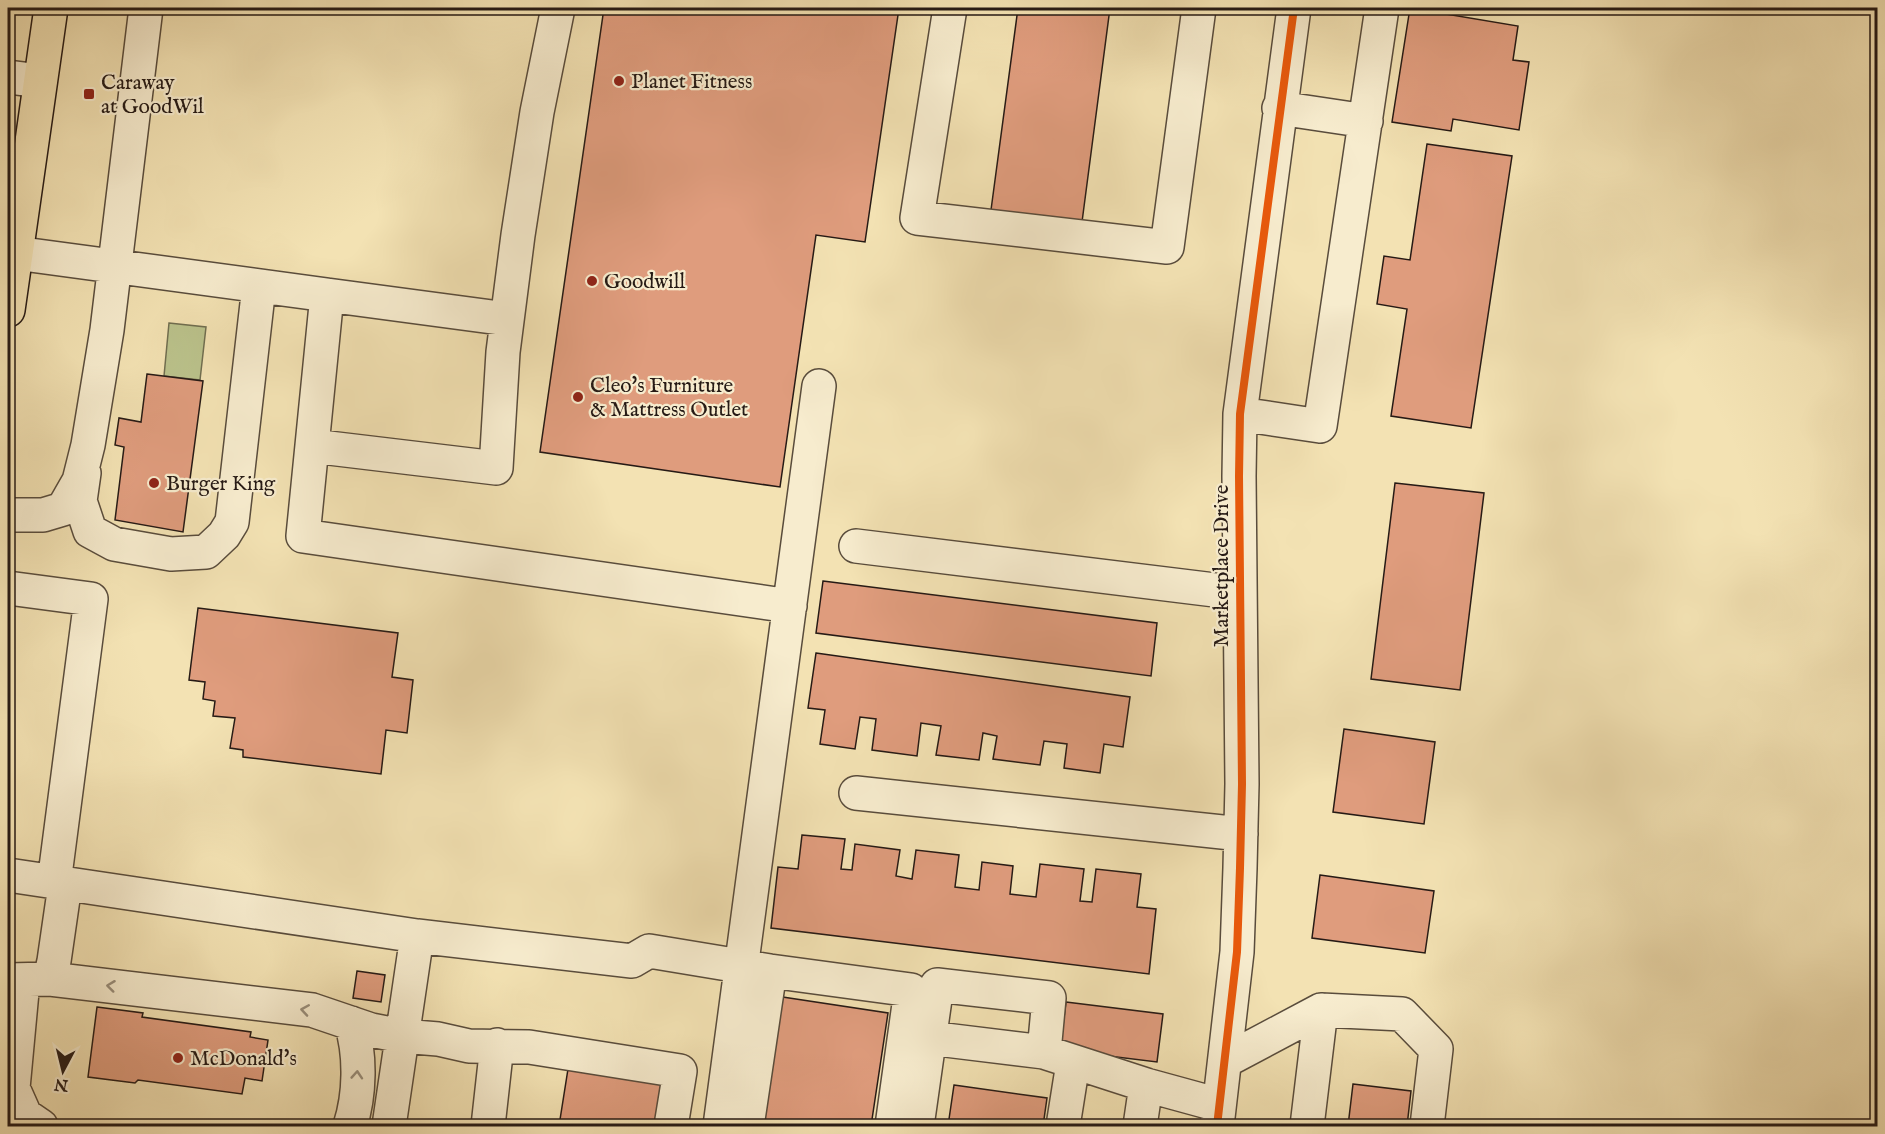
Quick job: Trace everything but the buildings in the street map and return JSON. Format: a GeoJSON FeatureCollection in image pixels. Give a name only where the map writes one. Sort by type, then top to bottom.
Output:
{"type":"FeatureCollection","features":[{"type":"Feature","properties":{"kind":"main road"},"geometry":{"type":"LineString","coordinates":[[8,310],[12,252],[51,8]]}},
{"type":"Feature","properties":{"kind":"street"},"geometry":{"type":"LineString","coordinates":[[146,8],[107,330],[80,501],[90,531],[114,544],[171,554],[206,552],[224,535],[232,522],[259,286]]}},
{"type":"Feature","properties":{"kind":"street"},"geometry":{"type":"LineString","coordinates":[[312,446],[496,468],[507,319],[537,112],[558,8]]}},
{"type":"Feature","properties":{"kind":"street"},"geometry":{"type":"LineString","coordinates":[[950,8],[917,218],[1167,247],[1199,8]]}},
{"type":"Feature","properties":{"kind":"street","name":"Marketplace Drive"},"geometry":{"type":"LineString","coordinates":[[1218,1116],[1237,952],[1241,834],[1240,414],[1294,8]]}},
{"type":"Feature","properties":{"kind":"street"},"geometry":{"type":"LineString","coordinates":[[1240,414],[1320,426],[1382,8]]}},
{"type":"Feature","properties":{"kind":"street"},"geometry":{"type":"LineString","coordinates":[[8,77],[40,81]]}},
{"type":"Feature","properties":{"kind":"street"},"geometry":{"type":"LineString","coordinates":[[1279,108],[1366,121]]}},
{"type":"Feature","properties":{"kind":"street"},"geometry":{"type":"LineString","coordinates":[[12,252],[507,319]]}},
{"type":"Feature","properties":{"kind":"street"},"geometry":{"type":"LineString","coordinates":[[327,296],[303,536],[790,606]]}},
{"type":"Feature","properties":{"kind":"street"},"geometry":{"type":"LineString","coordinates":[[747,1126],[756,968],[790,606],[819,386]]}},
{"type":"Feature","properties":{"kind":"street"},"geometry":{"type":"LineString","coordinates":[[8,514],[42,515],[63,508],[79,481],[88,445]]}},
{"type":"Feature","properties":{"kind":"street"},"geometry":{"type":"LineString","coordinates":[[856,546],[1239,593]]}},
{"type":"Feature","properties":{"kind":"street"},"geometry":{"type":"LineString","coordinates":[[8,588],[91,599],[59,884],[54,961],[27,980],[13,1088],[25,1115],[41,1126]]}},
{"type":"Feature","properties":{"kind":"street"},"geometry":{"type":"LineString","coordinates":[[856,793],[1241,834]]}},
{"type":"Feature","properties":{"kind":"street"},"geometry":{"type":"LineString","coordinates":[[8,875],[417,936],[632,961],[649,951],[911,990],[892,1126]]}},
{"type":"Feature","properties":{"kind":"street"},"geometry":{"type":"LineString","coordinates":[[389,1126],[417,936]]}},
{"type":"Feature","properties":{"kind":"street"},"geometry":{"type":"LineString","coordinates":[[720,1126],[756,968]]}},
{"type":"Feature","properties":{"kind":"street"},"geometry":{"type":"LineString","coordinates":[[27,980],[312,1010],[371,1030],[402,1036],[438,1039],[469,1046],[529,1047],[680,1071],[671,1126]]}},
{"type":"Feature","properties":{"kind":"street"},"geometry":{"type":"LineString","coordinates":[[917,1126],[938,985],[1049,998],[1058,1058],[1063,1126]]}},
{"type":"Feature","properties":{"kind":"street"},"geometry":{"type":"LineString","coordinates":[[1307,1126],[1322,1010]]}},
{"type":"Feature","properties":{"kind":"street"},"geometry":{"type":"LineString","coordinates":[[1225,1061],[1322,1010],[1402,1014],[1436,1049],[1428,1126]]}},
{"type":"Feature","properties":{"kind":"street"},"geometry":{"type":"LineString","coordinates":[[350,1126],[354,1115],[358,1068],[357,1043],[351,1023]]}},
{"type":"Feature","properties":{"kind":"street"},"geometry":{"type":"LineString","coordinates":[[929,1038],[1058,1058],[1146,1085],[1218,1116]]}},
{"type":"Feature","properties":{"kind":"street"},"geometry":{"type":"LineString","coordinates":[[488,1126],[497,1045]]}},
{"type":"Feature","properties":{"kind":"street"},"geometry":{"type":"LineString","coordinates":[[1140,1126],[1146,1085]]}},
{"type":"Feature","properties":{"kind":"green space"},"geometry":{"type":"Polygon","coordinates":[[[169,323],[206,327],[200,380],[164,376],[169,323]]]}},
{"type":"Feature","properties":{"kind":"cycle path"},"geometry":{"type":"LineString","coordinates":[[1217,1126],[1237,952],[1240,868],[1242,784],[1240,414],[1294,8]]}},
{"type":"Feature","properties":{"kind":"place","name":"Planet Fitness"},"geometry":{"type":"Point","coordinates":[619,81]}},
{"type":"Feature","properties":{"kind":"place","name":"Caraway at GoodWil"},"geometry":{"type":"Point","coordinates":[89,94]}},
{"type":"Feature","properties":{"kind":"place","name":"Goodwill"},"geometry":{"type":"Point","coordinates":[592,281]}},
{"type":"Feature","properties":{"kind":"place","name":"Cleo's Furniture & Mattress Outlet"},"geometry":{"type":"Point","coordinates":[578,397]}},
{"type":"Feature","properties":{"kind":"place","name":"Burger King"},"geometry":{"type":"Point","coordinates":[154,483]}},
{"type":"Feature","properties":{"kind":"place","name":"McDonald's"},"geometry":{"type":"Point","coordinates":[178,1058]}}]}
